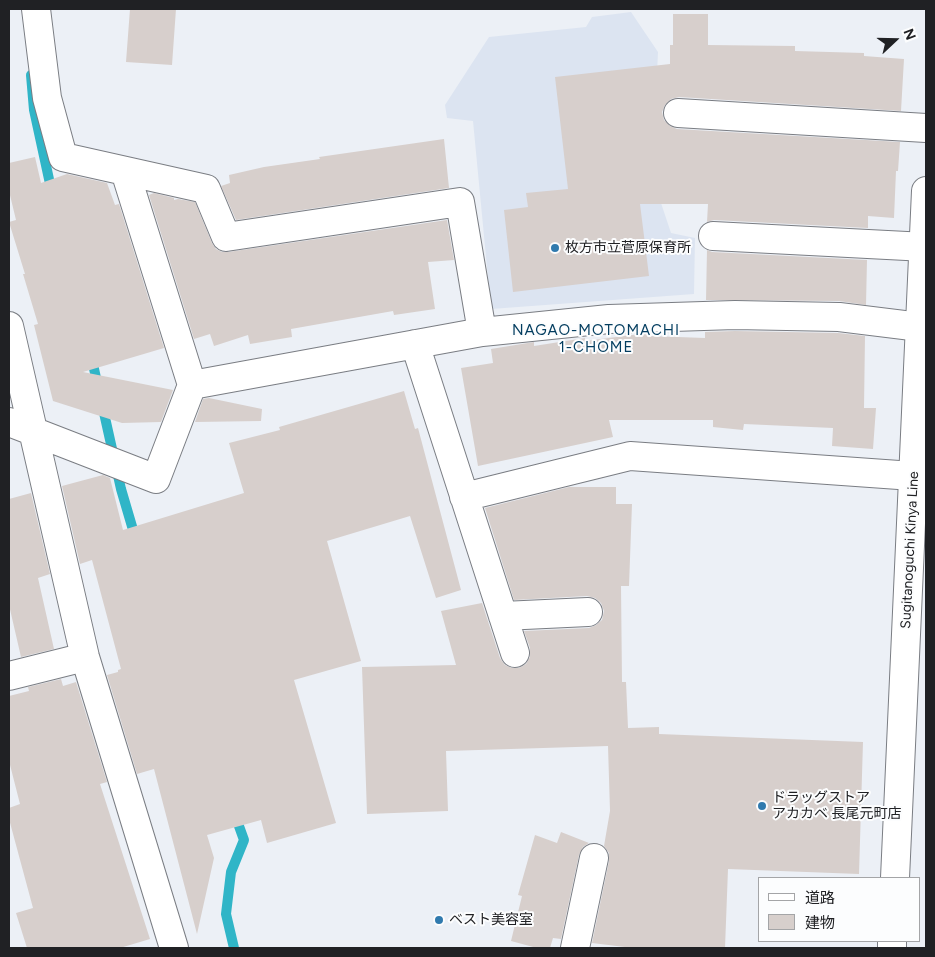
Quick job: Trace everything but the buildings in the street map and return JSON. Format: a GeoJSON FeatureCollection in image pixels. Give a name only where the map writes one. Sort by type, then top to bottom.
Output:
{"type":"FeatureCollection","features":[{"type":"Feature","properties":{"kind":"street"},"geometry":{"type":"LineString","coordinates":[[36,9],[47,98],[63,157],[206,189],[226,237],[460,202],[482,332]]}},
{"type":"Feature","properties":{"kind":"street"},"geometry":{"type":"LineString","coordinates":[[678,113],[926,128]]}},
{"type":"Feature","properties":{"kind":"street"},"geometry":{"type":"LineString","coordinates":[[20,426],[156,479],[192,386],[125,171]]}},
{"type":"Feature","properties":{"kind":"street","name":"Sugitanoguchi Kinya Line"},"geometry":{"type":"LineString","coordinates":[[895,877],[925,248],[926,191]]}},
{"type":"Feature","properties":{"kind":"street"},"geometry":{"type":"LineString","coordinates":[[713,236],[925,248]]}},
{"type":"Feature","properties":{"kind":"street"},"geometry":{"type":"LineString","coordinates":[[192,386],[482,332],[609,319],[736,315],[839,317],[920,327]]}},
{"type":"Feature","properties":{"kind":"street"},"geometry":{"type":"LineString","coordinates":[[9,326],[20,426],[85,657],[174,948]]}},
{"type":"Feature","properties":{"kind":"street"},"geometry":{"type":"LineString","coordinates":[[415,344],[515,653]]}},
{"type":"Feature","properties":{"kind":"street"},"geometry":{"type":"LineString","coordinates":[[464,497],[630,456],[913,476]]}},
{"type":"Feature","properties":{"kind":"street"},"geometry":{"type":"LineString","coordinates":[[503,616],[588,612]]}},
{"type":"Feature","properties":{"kind":"street"},"geometry":{"type":"LineString","coordinates":[[9,676],[85,657]]}},
{"type":"Feature","properties":{"kind":"street"},"geometry":{"type":"LineString","coordinates":[[574,948],[594,858]]}},
{"type":"Feature","properties":{"kind":"shaded area"},"geometry":{"type":"Polygon","coordinates":[[[631,12],[658,52],[652,176],[671,233],[695,238],[694,294],[491,309],[473,121],[447,118],[445,105],[489,37],[586,27],[592,17],[631,12]]]}},
{"type":"Feature","properties":{"kind":"waterway"},"geometry":{"type":"LineString","coordinates":[[31,75],[34,110],[52,193]]}},
{"type":"Feature","properties":{"kind":"waterway"},"geometry":{"type":"LineString","coordinates":[[91,355],[98,387]]}},
{"type":"Feature","properties":{"kind":"waterway"},"geometry":{"type":"LineString","coordinates":[[102,404],[121,489],[136,540]]}},
{"type":"Feature","properties":{"kind":"waterway"},"geometry":{"type":"LineString","coordinates":[[234,948],[226,914],[231,872],[244,840],[235,815]]}},
{"type":"Feature","properties":{"kind":"place","name":"枚方市立菅原保育所"},"geometry":{"type":"Point","coordinates":[555,248]}},
{"type":"Feature","properties":{"kind":"place","name":"ドラッグストア アカカベ 長尾元町店"},"geometry":{"type":"Point","coordinates":[762,806]}},
{"type":"Feature","properties":{"kind":"place","name":"ベスト美容室"},"geometry":{"type":"Point","coordinates":[439,920]}},
{"type":"Feature","properties":{"kind":"district","name":"NAGAO-MOTOMACHI 1-CHOME"},"geometry":{"type":"Point","coordinates":[596,340]}}]}
